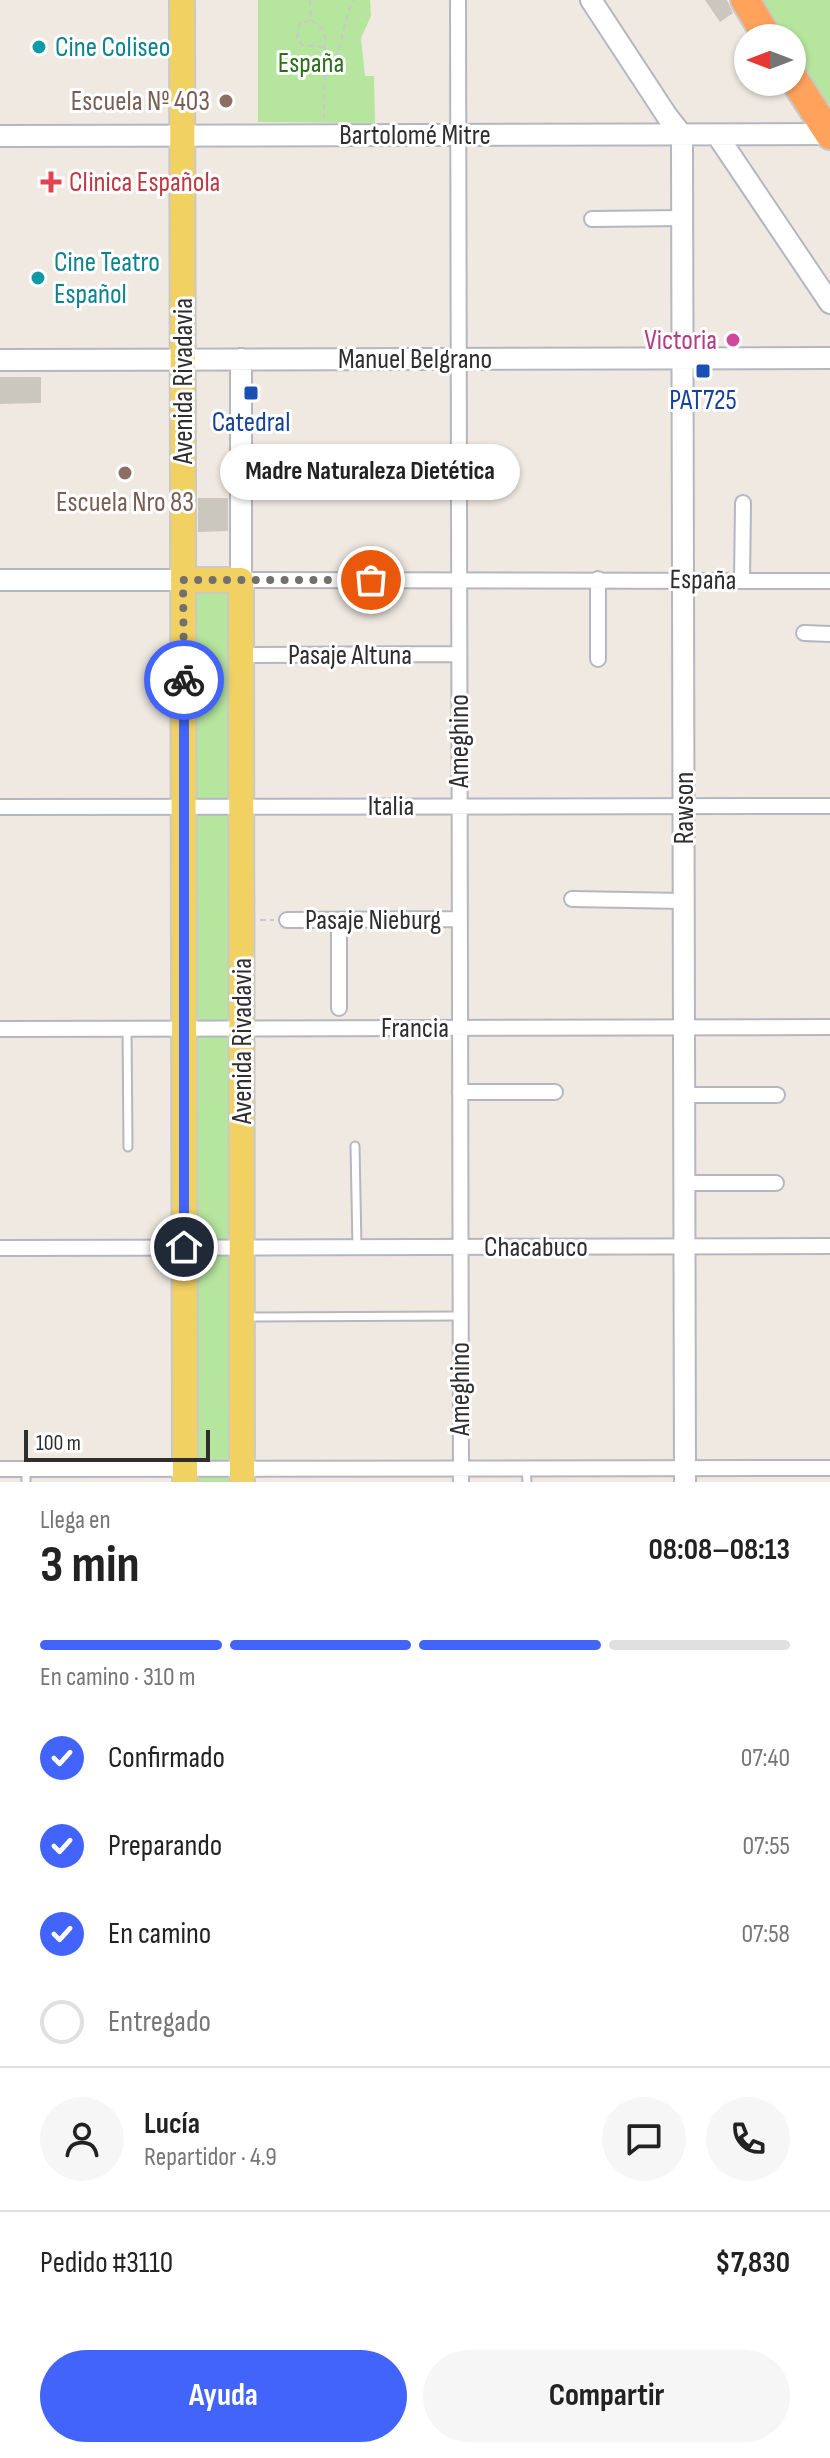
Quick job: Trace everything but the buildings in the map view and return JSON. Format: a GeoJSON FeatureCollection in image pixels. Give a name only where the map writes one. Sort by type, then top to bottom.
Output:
{"type":"FeatureCollection","features":[{"type":"Feature","properties":{"kind":"highway"},"geometry":{"type":"LineString","coordinates":[[745,0],[760,24]]}},
{"type":"Feature","properties":{"kind":"highway"},"geometry":{"type":"LineString","coordinates":[[805,96],[830,135]]}},
{"type":"Feature","properties":{"kind":"main road","name":"Avenida Rivadavia"},"geometry":{"type":"LineString","coordinates":[[182,0],[185,1475]]}},
{"type":"Feature","properties":{"kind":"main road","name":"España"},"geometry":{"type":"LineString","coordinates":[[183,580],[241,580]]}},
{"type":"Feature","properties":{"kind":"main road","name":"Avenida Rivadavia"},"geometry":{"type":"LineString","coordinates":[[241,580],[242,1475]]}},
{"type":"Feature","properties":{"kind":"street","name":"Ameghino"},"geometry":{"type":"LineString","coordinates":[[458,0],[461,1475]]}},
{"type":"Feature","properties":{"kind":"street"},"geometry":{"type":"LineString","coordinates":[[591,0],[682,135]]}},
{"type":"Feature","properties":{"kind":"street","name":"Rawson"},"geometry":{"type":"LineString","coordinates":[[682,135],[685,1475]]}},
{"type":"Feature","properties":{"kind":"street"},"geometry":{"type":"LineString","coordinates":[[717,135],[830,303]]}},
{"type":"Feature","properties":{"kind":"street","name":"Bartolomé Mitre"},"geometry":{"type":"LineString","coordinates":[[0,136],[830,135]]}},
{"type":"Feature","properties":{"kind":"street"},"geometry":{"type":"LineString","coordinates":[[592,219],[683,218]]}},
{"type":"Feature","properties":{"kind":"street","name":"Manuel Belgrano"},"geometry":{"type":"LineString","coordinates":[[0,360],[830,358]]}},
{"type":"Feature","properties":{"kind":"street","name":"Avenida Rivadavia"},"geometry":{"type":"LineString","coordinates":[[241,359],[241,580]]}},
{"type":"Feature","properties":{"kind":"street"},"geometry":{"type":"LineString","coordinates":[[742,581],[743,503]]}},
{"type":"Feature","properties":{"kind":"street"},"geometry":{"type":"LineString","coordinates":[[598,579],[598,659]]}},
{"type":"Feature","properties":{"kind":"street","name":"España"},"geometry":{"type":"LineString","coordinates":[[0,580],[183,580]]}},
{"type":"Feature","properties":{"kind":"street","name":"España"},"geometry":{"type":"LineString","coordinates":[[241,580],[830,581]]}},
{"type":"Feature","properties":{"kind":"street"},"geometry":{"type":"LineString","coordinates":[[804,633],[830,634]]}},
{"type":"Feature","properties":{"kind":"street","name":"Pasaje Altuna"},"geometry":{"type":"LineString","coordinates":[[241,655],[458,654]]}},
{"type":"Feature","properties":{"kind":"street","name":"Italia"},"geometry":{"type":"LineString","coordinates":[[0,807],[830,806]]}},
{"type":"Feature","properties":{"kind":"street"},"geometry":{"type":"LineString","coordinates":[[572,899],[684,901]]}},
{"type":"Feature","properties":{"kind":"street","name":"Pasaje Nieburg"},"geometry":{"type":"LineString","coordinates":[[287,920],[459,919]]}},
{"type":"Feature","properties":{"kind":"street"},"geometry":{"type":"LineString","coordinates":[[339,921],[339,1008]]}},
{"type":"Feature","properties":{"kind":"street","name":"Francia"},"geometry":{"type":"LineString","coordinates":[[0,1029],[830,1027]]}},
{"type":"Feature","properties":{"kind":"street"},"geometry":{"type":"LineString","coordinates":[[460,1092],[555,1092]]}},
{"type":"Feature","properties":{"kind":"street"},"geometry":{"type":"LineString","coordinates":[[684,1095],[777,1095]]}},
{"type":"Feature","properties":{"kind":"street"},"geometry":{"type":"LineString","coordinates":[[684,1183],[776,1183]]}},
{"type":"Feature","properties":{"kind":"street","name":"Chacabuco"},"geometry":{"type":"LineString","coordinates":[[0,1248],[830,1246]]}},
{"type":"Feature","properties":{"kind":"street"},"geometry":{"type":"LineString","coordinates":[[0,1469],[26,1476],[685,1475],[830,1468]]}},
{"type":"Feature","properties":{"kind":"lane"},"geometry":{"type":"LineString","coordinates":[[127,1028],[128,1147]]}},
{"type":"Feature","properties":{"kind":"lane"},"geometry":{"type":"LineString","coordinates":[[355,1146],[357,1247]]}},
{"type":"Feature","properties":{"kind":"lane"},"geometry":{"type":"LineString","coordinates":[[242,1317],[460,1316]]}},
{"type":"Feature","properties":{"kind":"path"},"geometry":{"type":"LineString","coordinates":[[310,0],[311,20]]}},
{"type":"Feature","properties":{"kind":"path"},"geometry":{"type":"LineString","coordinates":[[324,77],[336,62],[344,21],[353,0]]}},
{"type":"Feature","properties":{"kind":"path"},"geometry":{"type":"LineString","coordinates":[[311,20],[322,28],[324,123]]}},
{"type":"Feature","properties":{"kind":"path"},"geometry":{"type":"LineString","coordinates":[[311,20],[300,23],[297,38],[302,45],[324,47]]}},
{"type":"Feature","properties":{"kind":"path"},"geometry":{"type":"LineString","coordinates":[[255,920],[287,920]]}},
{"type":"Feature","properties":{"kind":"green space","name":"España"},"geometry":{"type":"Polygon","coordinates":[[[258,0],[370,0],[371,16],[361,38],[365,76],[374,76],[375,123],[258,122],[258,0]]]}},
{"type":"Feature","properties":{"kind":"green space"},"geometry":{"type":"Polygon","coordinates":[[[745,0],[830,0],[830,135],[805,96],[806,24],[760,24],[745,0]]]}},
{"type":"Feature","properties":{"kind":"green space"},"geometry":{"type":"Polygon","coordinates":[[[183,580],[241,580],[242,1482],[185,1482],[183,580]]]}},
{"type":"Feature","properties":{"kind":"way so far"},"geometry":{"type":"LineString","coordinates":[[184,680],[183,580],[371,580]]}},
{"type":"Feature","properties":{"kind":"place","name":"Cine Coliseo"},"geometry":{"type":"Point","coordinates":[39,47]}},
{"type":"Feature","properties":{"kind":"place","name":"Escuela Nº 403"},"geometry":{"type":"Point","coordinates":[226,101]}},
{"type":"Feature","properties":{"kind":"place","name":"Clinica Española"},"geometry":{"type":"Point","coordinates":[51,182]}},
{"type":"Feature","properties":{"kind":"place","name":"Cine Teatro Español"},"geometry":{"type":"Point","coordinates":[38,278]}},
{"type":"Feature","properties":{"kind":"place","name":"Victoria"},"geometry":{"type":"Point","coordinates":[733,340]}},
{"type":"Feature","properties":{"kind":"place","name":"PAT725"},"geometry":{"type":"Point","coordinates":[703,371]}},
{"type":"Feature","properties":{"kind":"place","name":"Catedral"},"geometry":{"type":"Point","coordinates":[251,393]}},
{"type":"Feature","properties":{"kind":"place","name":"Escuela Nro 83"},"geometry":{"type":"Point","coordinates":[125,473]}},
{"type":"Feature","properties":{"kind":"place","name":"Madre Naturaleza Dietética"},"geometry":{"type":"Point","coordinates":[371,580]}},
{"type":"Feature","properties":{"kind":"route"},"geometry":{"type":"LineString","coordinates":[[184,680],[184,1247]]}}]}
